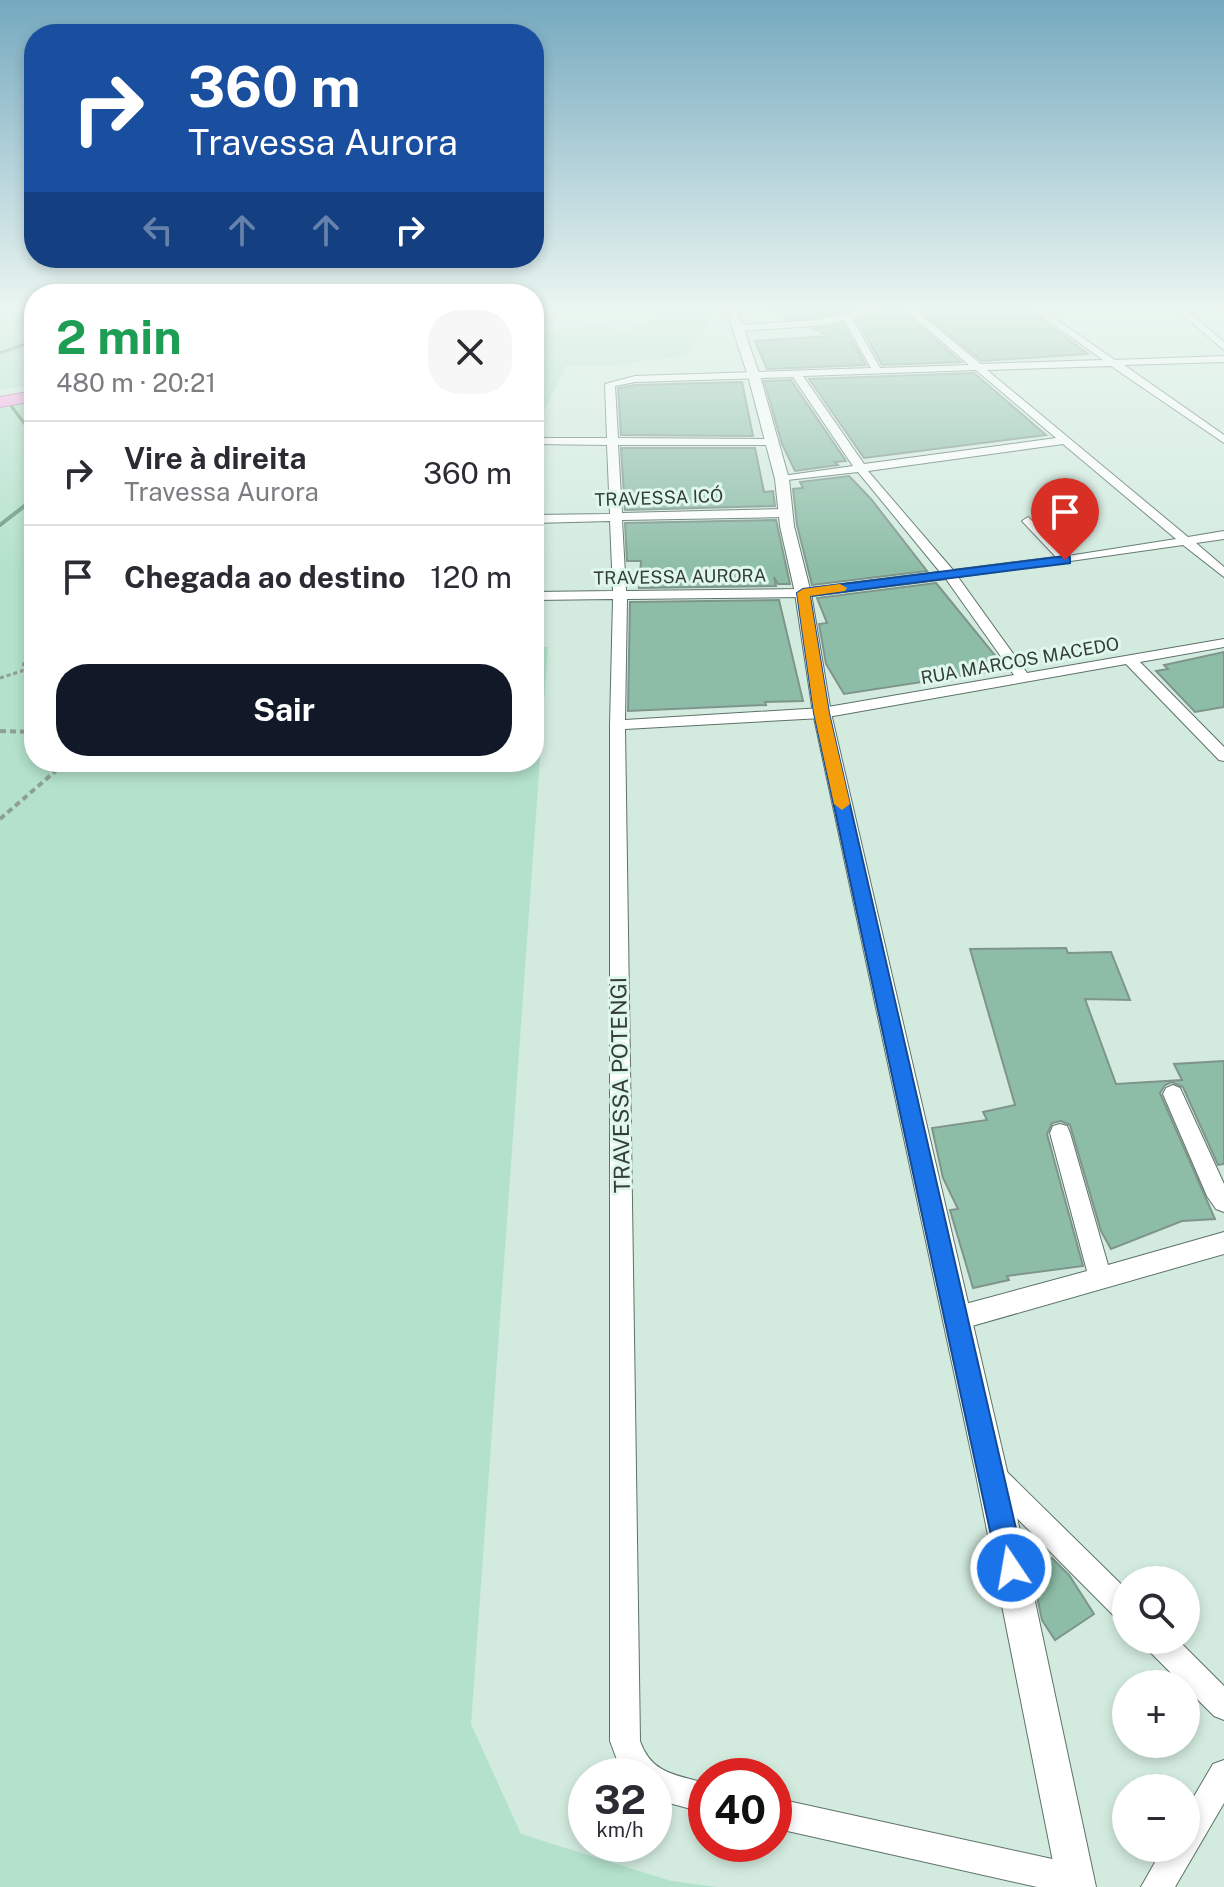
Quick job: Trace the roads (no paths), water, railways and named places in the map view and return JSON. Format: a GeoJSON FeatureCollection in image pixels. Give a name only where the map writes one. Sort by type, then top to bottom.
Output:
{"type":"FeatureCollection","features":[{"type":"Feature","properties":{"kind":"highway"},"geometry":{"type":"LineString","coordinates":[[0,402],[24,398]]}},
{"type":"Feature","properties":{"kind":"street","name":"TRAVESSA POTENGI"},"geometry":{"type":"LineString","coordinates":[[609,394],[620,596],[617,725],[625,1741],[631,1758]]}},
{"type":"Feature","properties":{"kind":"street"},"geometry":{"type":"LineString","coordinates":[[759,394],[782,479],[822,713],[958,1318],[1076,1883],[792,1817]]}},
{"type":"Feature","properties":{"kind":"street"},"geometry":{"type":"LineString","coordinates":[[810,394],[861,469],[949,574],[1023,678]]}},
{"type":"Feature","properties":{"kind":"street"},"geometry":{"type":"LineString","coordinates":[[1011,394],[1224,573]]}},
{"type":"Feature","properties":{"kind":"street"},"geometry":{"type":"LineString","coordinates":[[1159,394],[1224,440]]}},
{"type":"Feature","properties":{"kind":"street"},"geometry":{"type":"LineString","coordinates":[[782,479],[1068,440]]}},
{"type":"Feature","properties":{"kind":"street"},"geometry":{"type":"LineString","coordinates":[[544,441],[772,442]]}},
{"type":"Feature","properties":{"kind":"street","name":"TRAVESSA ICÓ"},"geometry":{"type":"LineString","coordinates":[[544,519],[786,513]]}},
{"type":"Feature","properties":{"kind":"street"},"geometry":{"type":"LineString","coordinates":[[1028,521],[1065,560]]}},
{"type":"Feature","properties":{"kind":"street","name":"TRAVESSA AURORA"},"geometry":{"type":"LineString","coordinates":[[544,596],[803,593],[1065,560],[1224,535]]}},
{"type":"Feature","properties":{"kind":"street","name":"RUA MARCOS MACEDO"},"geometry":{"type":"LineString","coordinates":[[617,725],[822,713],[1224,643]]}},
{"type":"Feature","properties":{"kind":"street"},"geometry":{"type":"LineString","coordinates":[[1130,660],[1224,756]]}},
{"type":"Feature","properties":{"kind":"street"},"geometry":{"type":"LineString","coordinates":[[1173,1094],[1215,1189],[1224,1202]]}},
{"type":"Feature","properties":{"kind":"street"},"geometry":{"type":"LineString","coordinates":[[1060,1133],[1100,1278]]}},
{"type":"Feature","properties":{"kind":"street"},"geometry":{"type":"LineString","coordinates":[[958,1318],[1224,1243]]}},
{"type":"Feature","properties":{"kind":"street"},"geometry":{"type":"LineString","coordinates":[[992,1475],[1112,1594]]}},
{"type":"Feature","properties":{"kind":"street"},"geometry":{"type":"LineString","coordinates":[[1172,1654],[1224,1706]]}},
{"type":"Feature","properties":{"kind":"street"},"geometry":{"type":"LineString","coordinates":[[1200,1815],[1224,1775]]}},
{"type":"Feature","properties":{"kind":"street"},"geometry":{"type":"LineString","coordinates":[[1157,1887],[1172,1862]]}},
{"type":"Feature","properties":{"kind":"waterway"},"geometry":{"type":"LineString","coordinates":[[12,407],[24,423]]}},
{"type":"Feature","properties":{"kind":"waterway"},"geometry":{"type":"LineString","coordinates":[[0,525],[24,506]]}}]}
